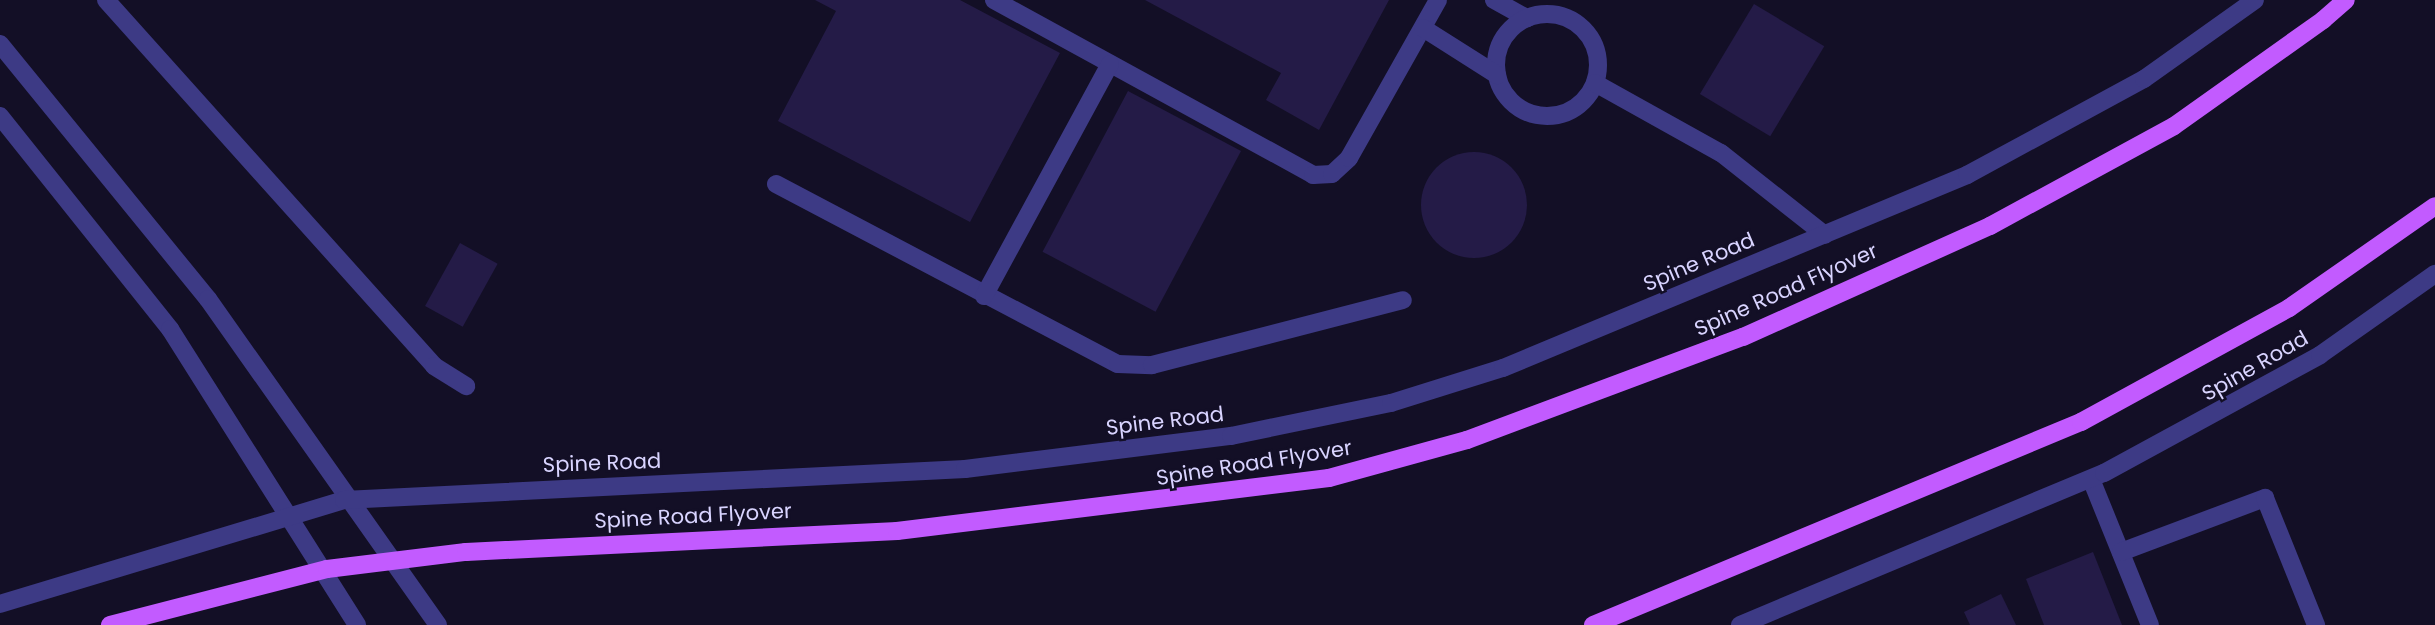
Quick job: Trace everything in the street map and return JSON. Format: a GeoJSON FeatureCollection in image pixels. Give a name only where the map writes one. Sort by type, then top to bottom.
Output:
{"type":"FeatureCollection","features":[{"type":"Feature","properties":{"kind":"main road","name":"Spine Road Flyover"},"geometry":{"type":"LineString","coordinates":[[110,625],[327,569],[438,556],[971,525],[1329,478],[1478,436],[1743,337],[1990,226],[2174,126],[2323,20],[2346,0]]}},
{"type":"Feature","properties":{"kind":"main road"},"geometry":{"type":"LineString","coordinates":[[1593,625],[2081,422],[2289,308],[2435,206]]}},
{"type":"Feature","properties":{"kind":"street"},"geometry":{"type":"LineString","coordinates":[[106,0],[434,366],[466,386]]}},
{"type":"Feature","properties":{"kind":"street"},"geometry":{"type":"LineString","coordinates":[[994,0],[1313,175],[1332,174],[1349,158],[1438,0]]}},
{"type":"Feature","properties":{"kind":"street"},"geometry":{"type":"LineString","coordinates":[[1423,28],[1497,75],[1513,103],[1542,116],[1574,108],[1595,83],[1596,50],[1589,35],[1561,16],[1527,18],[1494,0]]}},
{"type":"Feature","properties":{"kind":"street","name":"Spine Road"},"geometry":{"type":"LineString","coordinates":[[0,604],[291,514],[350,499],[895,475],[1318,423],[1503,368],[1967,175],[2144,79],[2255,0]]}},
{"type":"Feature","properties":{"kind":"street"},"geometry":{"type":"LineString","coordinates":[[1497,75],[1502,42],[1527,18]]}},
{"type":"Feature","properties":{"kind":"street"},"geometry":{"type":"LineString","coordinates":[[0,44],[208,299],[438,625]]}},
{"type":"Feature","properties":{"kind":"street"},"geometry":{"type":"LineString","coordinates":[[984,296],[1110,64]]}},
{"type":"Feature","properties":{"kind":"street"},"geometry":{"type":"LineString","coordinates":[[1595,83],[1721,153],[1825,235]]}},
{"type":"Feature","properties":{"kind":"street"},"geometry":{"type":"LineString","coordinates":[[0,116],[170,329],[291,514],[357,625]]}},
{"type":"Feature","properties":{"kind":"street"},"geometry":{"type":"LineString","coordinates":[[776,184],[1097,357],[1152,365],[1403,300]]}},
{"type":"Feature","properties":{"kind":"street","name":"Spine Road"},"geometry":{"type":"LineString","coordinates":[[1740,625],[2091,478],[2320,355],[2435,274]]}},
{"type":"Feature","properties":{"kind":"street"},"geometry":{"type":"LineString","coordinates":[[2091,478],[2150,625]]}},
{"type":"Feature","properties":{"kind":"street"},"geometry":{"type":"LineString","coordinates":[[2121,552],[2265,498],[2316,625]]}},
{"type":"Feature","properties":{"kind":"building"},"geometry":{"type":"Polygon","coordinates":[[[815,0],[960,0],[1060,53],[970,222],[778,121],[836,11],[815,0]]]}},
{"type":"Feature","properties":{"kind":"building"},"geometry":{"type":"Polygon","coordinates":[[[1145,0],[1389,0],[1319,130],[1266,100],[1281,73],[1145,0]]]}},
{"type":"Feature","properties":{"kind":"building"},"geometry":{"type":"Polygon","coordinates":[[[1754,4],[1824,46],[1770,136],[1700,94],[1754,4]]]}},
{"type":"Feature","properties":{"kind":"building"},"geometry":{"type":"Polygon","coordinates":[[[1128,91],[1241,151],[1156,312],[1043,252],[1128,91]]]}},
{"type":"Feature","properties":{"kind":"building"},"geometry":{"type":"Polygon","coordinates":[[[1474,152],[1494,156],[1511,168],[1523,185],[1527,205],[1523,225],[1511,242],[1494,254],[1474,258],[1454,254],[1437,242],[1425,225],[1421,205],[1425,185],[1437,168],[1454,156],[1474,152]]]}},
{"type":"Feature","properties":{"kind":"building"},"geometry":{"type":"Polygon","coordinates":[[[460,243],[498,264],[463,327],[425,306],[460,243]]]}},
{"type":"Feature","properties":{"kind":"building"},"geometry":{"type":"Polygon","coordinates":[[[2093,552],[2122,625],[2044,625],[2026,579],[2093,552]]]}},
{"type":"Feature","properties":{"kind":"building"},"geometry":{"type":"Polygon","coordinates":[[[2001,594],[2016,625],[1970,625],[1964,612],[2001,594]]]}}]}
